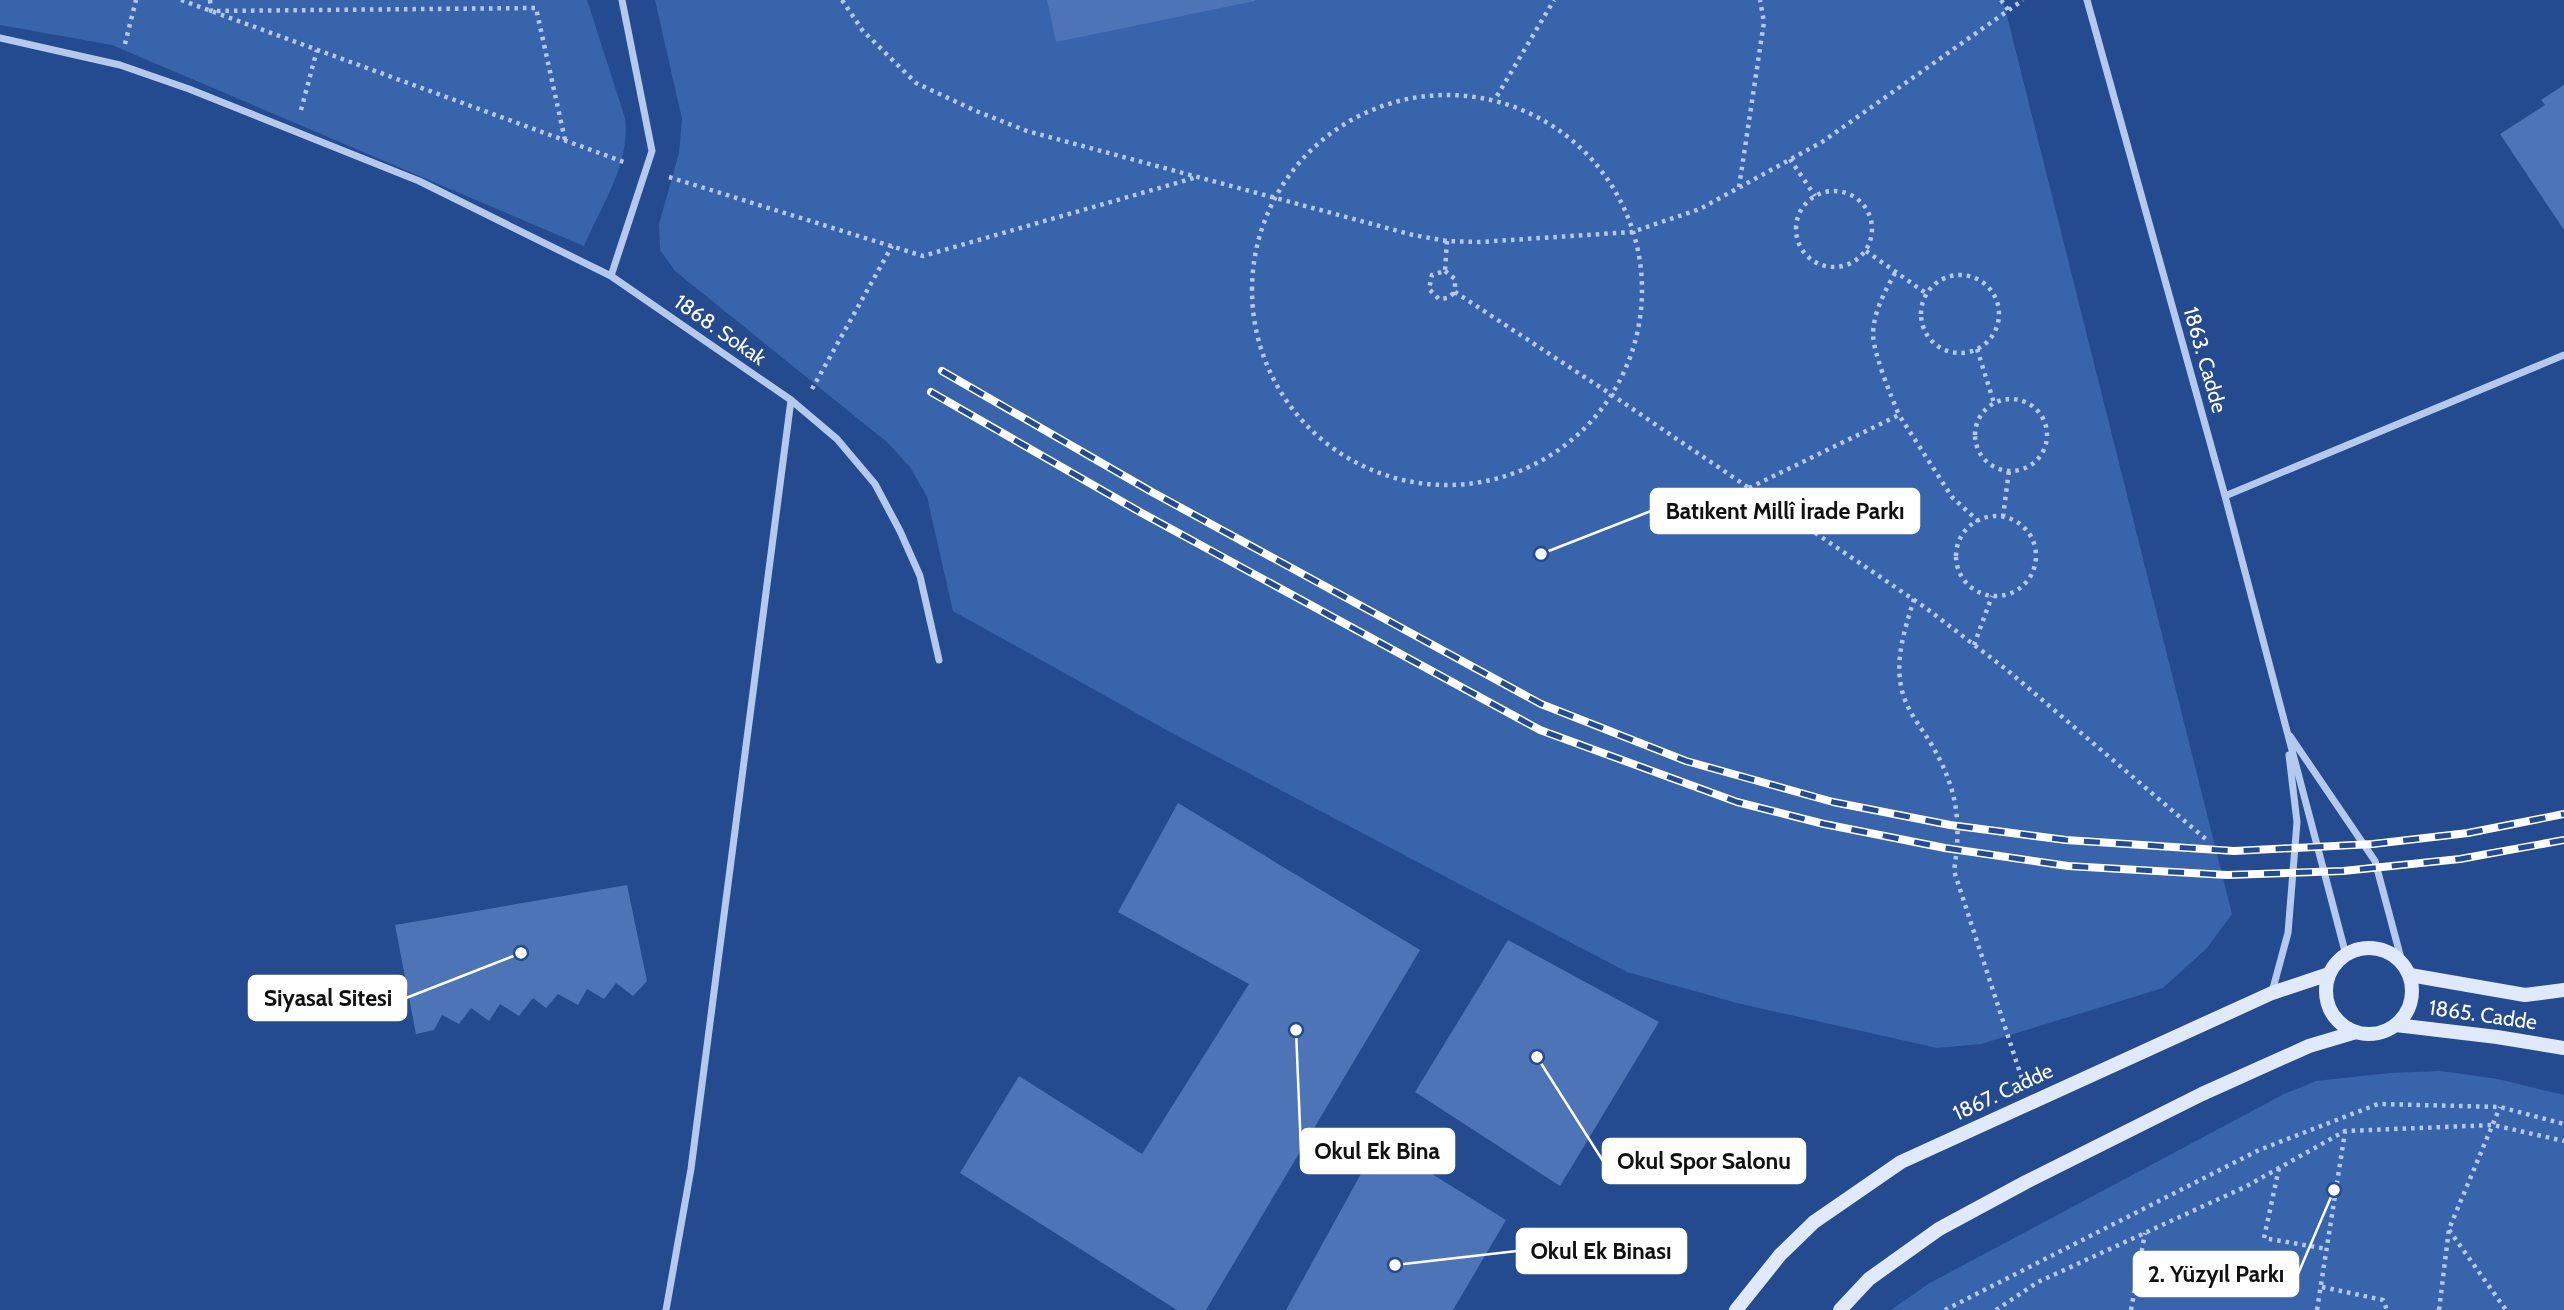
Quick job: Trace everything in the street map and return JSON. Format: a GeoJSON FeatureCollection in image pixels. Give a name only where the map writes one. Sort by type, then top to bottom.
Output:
{"type":"FeatureCollection","features":[{"type":"Feature","properties":{"kind":"street"},"geometry":{"type":"LineString","coordinates":[[611,276],[648,170],[652,151],[622,0]]}},
{"type":"Feature","properties":{"kind":"street","name":"1863. Cadde"},"geometry":{"type":"LineString","coordinates":[[2087,0],[2225,496],[2286,730]]}},
{"type":"Feature","properties":{"kind":"street","name":"1868. Sokak"},"geometry":{"type":"LineString","coordinates":[[0,38],[120,65],[189,89],[419,181],[611,276],[791,400],[837,439],[875,484],[900,531],[920,576],[939,660]]}},
{"type":"Feature","properties":{"kind":"street"},"geometry":{"type":"LineString","coordinates":[[2225,496],[2564,355]]}},
{"type":"Feature","properties":{"kind":"street"},"geometry":{"type":"LineString","coordinates":[[666,1310],[691,1169],[791,400]]}},
{"type":"Feature","properties":{"kind":"street"},"geometry":{"type":"LineString","coordinates":[[2286,730],[2328,878],[2346,955]]}},
{"type":"Feature","properties":{"kind":"street"},"geometry":{"type":"LineString","coordinates":[[2286,730],[2375,861],[2412,988],[2411,1002],[2405,1015],[2396,1025],[2383,1031],[2370,1034],[2356,1032],[2344,1026],[2334,1016],[2327,1003],[2326,988],[2329,974],[2346,955],[2362,947],[2377,948],[2391,953],[2406,969]]}},
{"type":"Feature","properties":{"kind":"street"},"geometry":{"type":"LineString","coordinates":[[2272,993],[2288,933],[2297,822],[2286,730]]}},
{"type":"Feature","properties":{"kind":"street","name":"1865. Cadde"},"geometry":{"type":"LineString","coordinates":[[2406,969],[2525,995],[2564,990]]}},
{"type":"Feature","properties":{"kind":"street","name":"1867. Cadde"},"geometry":{"type":"LineString","coordinates":[[1736,1310],[1780,1255],[1814,1222],[1901,1162],[2272,993],[2329,974]]}},
{"type":"Feature","properties":{"kind":"street","name":"1865. Cadde"},"geometry":{"type":"LineString","coordinates":[[2396,1025],[2564,1048]]}},
{"type":"Feature","properties":{"kind":"street"},"geometry":{"type":"LineString","coordinates":[[1840,1310],[1869,1279],[1939,1229],[2026,1182],[2202,1094],[2309,1046],[2356,1032]]}},
{"type":"Feature","properties":{"kind":"path"},"geometry":{"type":"LineString","coordinates":[[120,65],[136,0]]}},
{"type":"Feature","properties":{"kind":"path"},"geometry":{"type":"LineString","coordinates":[[181,0],[648,170],[923,256],[1195,177]]}},
{"type":"Feature","properties":{"kind":"path"},"geometry":{"type":"LineString","coordinates":[[210,0],[211,11]]}},
{"type":"Feature","properties":{"kind":"path"},"geometry":{"type":"LineString","coordinates":[[842,0],[863,30],[916,83],[976,111],[1027,131],[1276,200],[1447,242],[1632,232],[1700,209],[1822,142],[2023,0]]}},
{"type":"Feature","properties":{"kind":"path"},"geometry":{"type":"LineString","coordinates":[[1497,96],[1554,0]]}},
{"type":"Feature","properties":{"kind":"path"},"geometry":{"type":"LineString","coordinates":[[1739,188],[1764,22],[1760,0]]}},
{"type":"Feature","properties":{"kind":"path"},"geometry":{"type":"LineString","coordinates":[[2001,0],[2008,11]]}},
{"type":"Feature","properties":{"kind":"path"},"geometry":{"type":"LineString","coordinates":[[211,11],[536,8],[565,140]]}},
{"type":"Feature","properties":{"kind":"path"},"geometry":{"type":"LineString","coordinates":[[295,132],[317,50]]}},
{"type":"Feature","properties":{"kind":"path"},"geometry":{"type":"LineString","coordinates":[[1471,90],[1497,96],[1539,113],[1587,150],[1622,201],[1641,261],[1641,323],[1621,383],[1612,395],[1582,433],[1530,468],[1467,486],[1401,482],[1339,456],[1291,411],[1260,352],[1250,287],[1263,222],[1296,165],[1347,122],[1409,99],[1471,90]]}},
{"type":"Feature","properties":{"kind":"path"},"geometry":{"type":"LineString","coordinates":[[1790,159],[1815,196]]}},
{"type":"Feature","properties":{"kind":"path"},"geometry":{"type":"LineString","coordinates":[[1839,190],[1861,201],[1873,222],[1873,234],[1866,251],[1850,264],[1838,268],[1824,267],[1812,261],[1797,239],[1796,226],[1805,203],[1815,196],[1839,190]]}},
{"type":"Feature","properties":{"kind":"path"},"geometry":{"type":"LineString","coordinates":[[1445,271],[1447,242]]}},
{"type":"Feature","properties":{"kind":"path"},"geometry":{"type":"LineString","coordinates":[[801,409],[892,246]]}},
{"type":"Feature","properties":{"kind":"path"},"geometry":{"type":"LineString","coordinates":[[1866,251],[1927,293]]}},
{"type":"Feature","properties":{"kind":"path"},"geometry":{"type":"LineString","coordinates":[[1445,271],[1455,279],[1455,292]]}},
{"type":"Feature","properties":{"kind":"path"},"geometry":{"type":"LineString","coordinates":[[1445,271],[1436,273],[1430,279],[1431,293],[1443,299],[1455,292]]}},
{"type":"Feature","properties":{"kind":"path"},"geometry":{"type":"LineString","coordinates":[[1895,272],[1881,299],[1873,335],[1884,376],[1899,415],[1952,497],[1978,521]]}},
{"type":"Feature","properties":{"kind":"path"},"geometry":{"type":"LineString","coordinates":[[1961,275],[1975,278],[1986,285],[1994,295],[1999,308],[1999,321],[1987,342],[1977,349],[1965,353],[1952,352],[1941,348],[1931,339],[1921,317],[1922,304],[1936,283],[1961,275]]}},
{"type":"Feature","properties":{"kind":"path"},"geometry":{"type":"LineString","coordinates":[[1455,292],[1914,599],[2080,730],[2207,840]]}},
{"type":"Feature","properties":{"kind":"path"},"geometry":{"type":"LineString","coordinates":[[1977,349],[1994,403]]}},
{"type":"Feature","properties":{"kind":"path"},"geometry":{"type":"LineString","coordinates":[[2005,399],[2018,399],[2030,403],[2039,411],[2045,422],[2046,446],[2040,457],[2031,465],[2021,470],[2009,470],[1988,462],[1976,443],[1978,420],[1994,403],[2005,399]]}},
{"type":"Feature","properties":{"kind":"path"},"geometry":{"type":"LineString","coordinates":[[1749,488],[1899,415]]}},
{"type":"Feature","properties":{"kind":"path"},"geometry":{"type":"LineString","coordinates":[[2003,517],[2009,470]]}},
{"type":"Feature","properties":{"kind":"path"},"geometry":{"type":"LineString","coordinates":[[1990,517],[2015,521],[2034,541],[2037,555],[2035,568],[2018,590],[2006,595],[1979,593],[1961,576],[1956,564],[1956,551],[1968,528],[1978,521],[1990,517]]}},
{"type":"Feature","properties":{"kind":"path"},"geometry":{"type":"LineString","coordinates":[[1974,645],[1992,596]]}},
{"type":"Feature","properties":{"kind":"path"},"geometry":{"type":"LineString","coordinates":[[1914,599],[1900,647],[1899,670],[1905,701],[1944,764],[1958,813],[1960,838],[1954,871],[2029,1102]]}},
{"type":"Feature","properties":{"kind":"path"},"geometry":{"type":"LineString","coordinates":[[1945,1310],[1950,1305],[2259,1150],[2378,1104],[2500,1107],[2564,1124]]}},
{"type":"Feature","properties":{"kind":"path"},"geometry":{"type":"LineString","coordinates":[[2439,1310],[2449,1229],[2500,1107]]}},
{"type":"Feature","properties":{"kind":"path"},"geometry":{"type":"LineString","coordinates":[[1996,1310],[2038,1282],[2245,1187],[2345,1131],[2493,1125],[2564,1141]]}},
{"type":"Feature","properties":{"kind":"path"},"geometry":{"type":"LineString","coordinates":[[2317,1310],[2345,1131]]}},
{"type":"Feature","properties":{"kind":"path"},"geometry":{"type":"LineString","coordinates":[[2278,1168],[2264,1238],[2327,1250]]}},
{"type":"Feature","properties":{"kind":"path"},"geometry":{"type":"LineString","coordinates":[[2449,1229],[2506,1310]]}},
{"type":"Feature","properties":{"kind":"path"},"geometry":{"type":"LineString","coordinates":[[2131,1310],[2145,1233]]}},
{"type":"Feature","properties":{"kind":"path"},"geometry":{"type":"LineString","coordinates":[[2322,1287],[2383,1300],[2387,1310]]}},
{"type":"Feature","properties":{"kind":"shaded area"},"geometry":{"type":"Polygon","coordinates":[[[0,0],[587,0],[625,118],[624,151],[613,184],[584,246],[112,45],[0,25],[0,0]]]}},
{"type":"Feature","properties":{"kind":"shaded area"},"geometry":{"type":"Polygon","coordinates":[[[655,0],[2003,0],[2232,914],[2207,948],[2163,988],[1981,1044],[1937,1048],[1737,1003],[1627,972],[1172,733],[953,611],[927,497],[910,467],[888,443],[675,271],[660,250],[659,224],[679,153],[682,119],[655,0]]]}},
{"type":"Feature","properties":{"kind":"shaded area"},"geometry":{"type":"Polygon","coordinates":[[[2441,1071],[2498,1079],[2564,1095],[2564,1310],[1891,1310],[1928,1284],[2284,1094],[2316,1081],[2389,1073],[2441,1071]]]}},
{"type":"Feature","properties":{"kind":"building"},"geometry":{"type":"Polygon","coordinates":[[[1047,0],[1255,0],[1255,1],[1056,42],[1047,0]]]}},
{"type":"Feature","properties":{"kind":"building"},"geometry":{"type":"Polygon","coordinates":[[[2564,85],[2564,230],[2500,134],[2545,105],[2541,100],[2564,85]]]}},
{"type":"Feature","properties":{"kind":"building"},"geometry":{"type":"Polygon","coordinates":[[[1178,803],[1420,950],[1206,1310],[1177,1310],[960,1173],[1019,1076],[1142,1154],[1249,984],[1118,912],[1178,803]]]}},
{"type":"Feature","properties":{"kind":"building"},"geometry":{"type":"Polygon","coordinates":[[[627,885],[647,981],[633,996],[616,983],[604,999],[587,989],[578,1005],[558,994],[546,1008],[533,998],[519,1016],[500,1004],[489,1021],[471,1008],[459,1024],[442,1015],[434,1030],[416,1034],[395,925],[627,885]]]}},
{"type":"Feature","properties":{"kind":"building"},"geometry":{"type":"Polygon","coordinates":[[[1508,940],[1659,1022],[1560,1186],[1415,1092],[1508,940]]]}},
{"type":"Feature","properties":{"kind":"building"},"geometry":{"type":"Polygon","coordinates":[[[1379,1141],[1506,1220],[1453,1310],[1286,1310],[1379,1141]]]}},
{"type":"Feature","properties":{"kind":"railway"},"geometry":{"type":"LineString","coordinates":[[942,371],[1152,492],[1541,704],[1686,761],[1833,802],[1950,825],[2066,840],[2234,851],[2373,844],[2468,833],[2564,814]]}},
{"type":"Feature","properties":{"kind":"railway"},"geometry":{"type":"LineString","coordinates":[[931,392],[1140,512],[1540,730],[1737,802],[1824,824],[1945,848],[2068,866],[2227,875],[2343,871],[2460,859],[2564,840]]}},
{"type":"Feature","properties":{"kind":"place","name":"Batıkent Millî İrade Parkı"},"geometry":{"type":"Point","coordinates":[1541,554]}},
{"type":"Feature","properties":{"kind":"place","name":"Siyasal Sitesi"},"geometry":{"type":"Point","coordinates":[521,953]}},
{"type":"Feature","properties":{"kind":"place","name":"Okul Ek Bina"},"geometry":{"type":"Point","coordinates":[1296,1030]}},
{"type":"Feature","properties":{"kind":"place","name":"Okul Spor Salonu"},"geometry":{"type":"Point","coordinates":[1537,1057]}},
{"type":"Feature","properties":{"kind":"place","name":"2. Yüzyıl Parkı"},"geometry":{"type":"Point","coordinates":[2334,1190]}},
{"type":"Feature","properties":{"kind":"place","name":"Okul Ek Binası"},"geometry":{"type":"Point","coordinates":[1395,1265]}}]}
